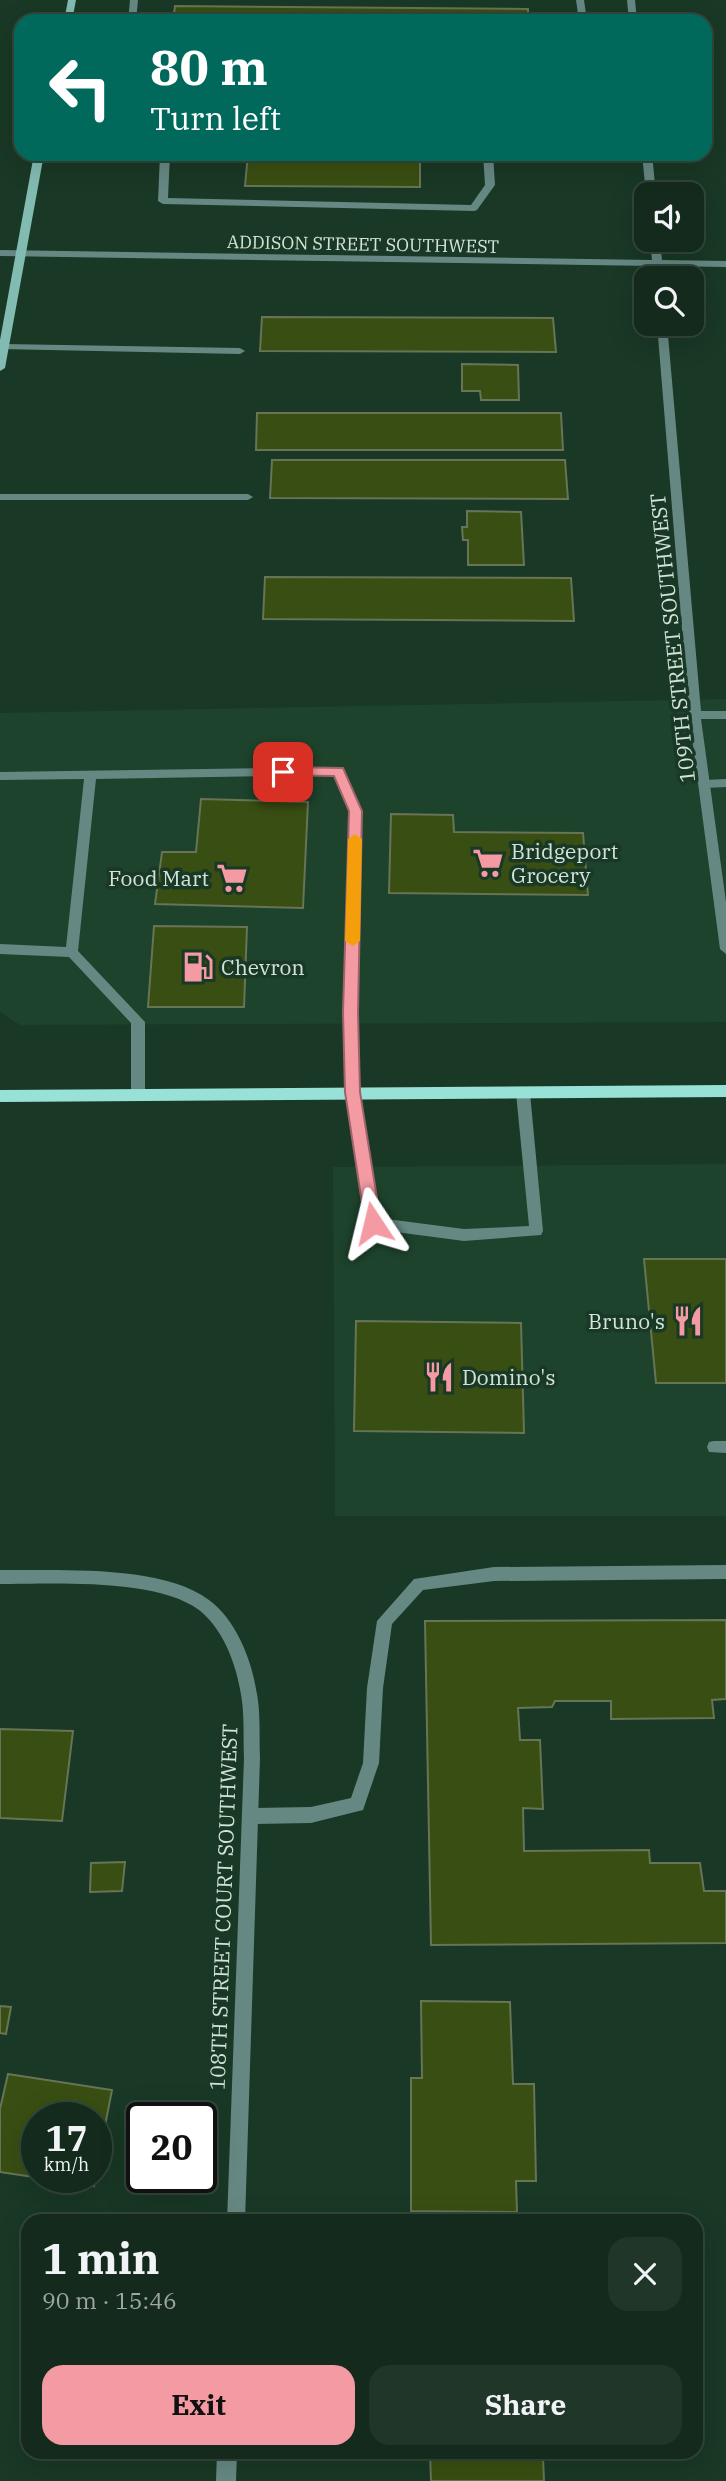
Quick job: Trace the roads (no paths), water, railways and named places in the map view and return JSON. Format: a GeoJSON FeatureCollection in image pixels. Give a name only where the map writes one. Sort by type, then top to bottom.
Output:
{"type":"FeatureCollection","features":[{"type":"Feature","properties":{"kind":"main road"},"geometry":{"type":"LineString","coordinates":[[0,1097],[726,1091]]}},
{"type":"Feature","properties":{"kind":"street"},"geometry":{"type":"LineString","coordinates":[[0,368],[38,161]]}},
{"type":"Feature","properties":{"kind":"street"},"geometry":{"type":"LineString","coordinates":[[165,161],[163,201],[474,208],[490,185],[488,161]]}},
{"type":"Feature","properties":{"kind":"street"},"geometry":{"type":"LineString","coordinates":[[648,161],[650,182]]}},
{"type":"Feature","properties":{"kind":"street"},"geometry":{"type":"LineString","coordinates":[[656,252],[657,266]]}},
{"type":"Feature","properties":{"kind":"street","name":"ADDISON STREET SOUTHWEST"},"geometry":{"type":"LineString","coordinates":[[0,253],[726,264]]}},
{"type":"Feature","properties":{"kind":"street","name":"109TH STREET SOUTHWEST"},"geometry":{"type":"LineString","coordinates":[[663,336],[695,715],[726,948]]}},
{"type":"Feature","properties":{"kind":"street"},"geometry":{"type":"LineString","coordinates":[[4,348],[240,351]]}},
{"type":"Feature","properties":{"kind":"street"},"geometry":{"type":"LineString","coordinates":[[0,497],[248,497]]}},
{"type":"Feature","properties":{"kind":"street"},"geometry":{"type":"LineString","coordinates":[[695,715],[726,715]]}},
{"type":"Feature","properties":{"kind":"street"},"geometry":{"type":"LineString","coordinates":[[0,776],[338,771],[356,811],[351,1013],[352,1092],[373,1223],[464,1236],[536,1231],[523,1093]]}},
{"type":"Feature","properties":{"kind":"street"},"geometry":{"type":"LineString","coordinates":[[72,953],[90,775]]}},
{"type":"Feature","properties":{"kind":"street"},"geometry":{"type":"LineString","coordinates":[[705,784],[726,783]]}},
{"type":"Feature","properties":{"kind":"street"},"geometry":{"type":"LineString","coordinates":[[0,948],[72,953],[138,1022],[138,1095]]}},
{"type":"Feature","properties":{"kind":"street"},"geometry":{"type":"LineString","coordinates":[[250,1816],[311,1815],[356,1804],[371,1763],[375,1688],[385,1621],[419,1584],[495,1574],[726,1572]]}},
{"type":"Feature","properties":{"kind":"street","name":"108TH STREET COURT SOUTHWEST"},"geometry":{"type":"LineString","coordinates":[[0,1577],[124,1582],[168,1590],[203,1605],[219,1621],[246,1677],[251,1708],[250,1816],[236,2214]]}},
{"type":"Feature","properties":{"kind":"street"},"geometry":{"type":"LineString","coordinates":[[226,2481],[227,2459]]}},
{"type":"Feature","properties":{"kind":"place","name":"Bridgeport Grocery"},"geometry":{"type":"Point","coordinates":[488,863]}},
{"type":"Feature","properties":{"kind":"place","name":"Food Mart"},"geometry":{"type":"Point","coordinates":[232,878]}},
{"type":"Feature","properties":{"kind":"place","name":"Chevron"},"geometry":{"type":"Point","coordinates":[198,967]}},
{"type":"Feature","properties":{"kind":"place","name":"Bruno's"},"geometry":{"type":"Point","coordinates":[688,1321]}},
{"type":"Feature","properties":{"kind":"place","name":"Domino's"},"geometry":{"type":"Point","coordinates":[439,1377]}}]}
